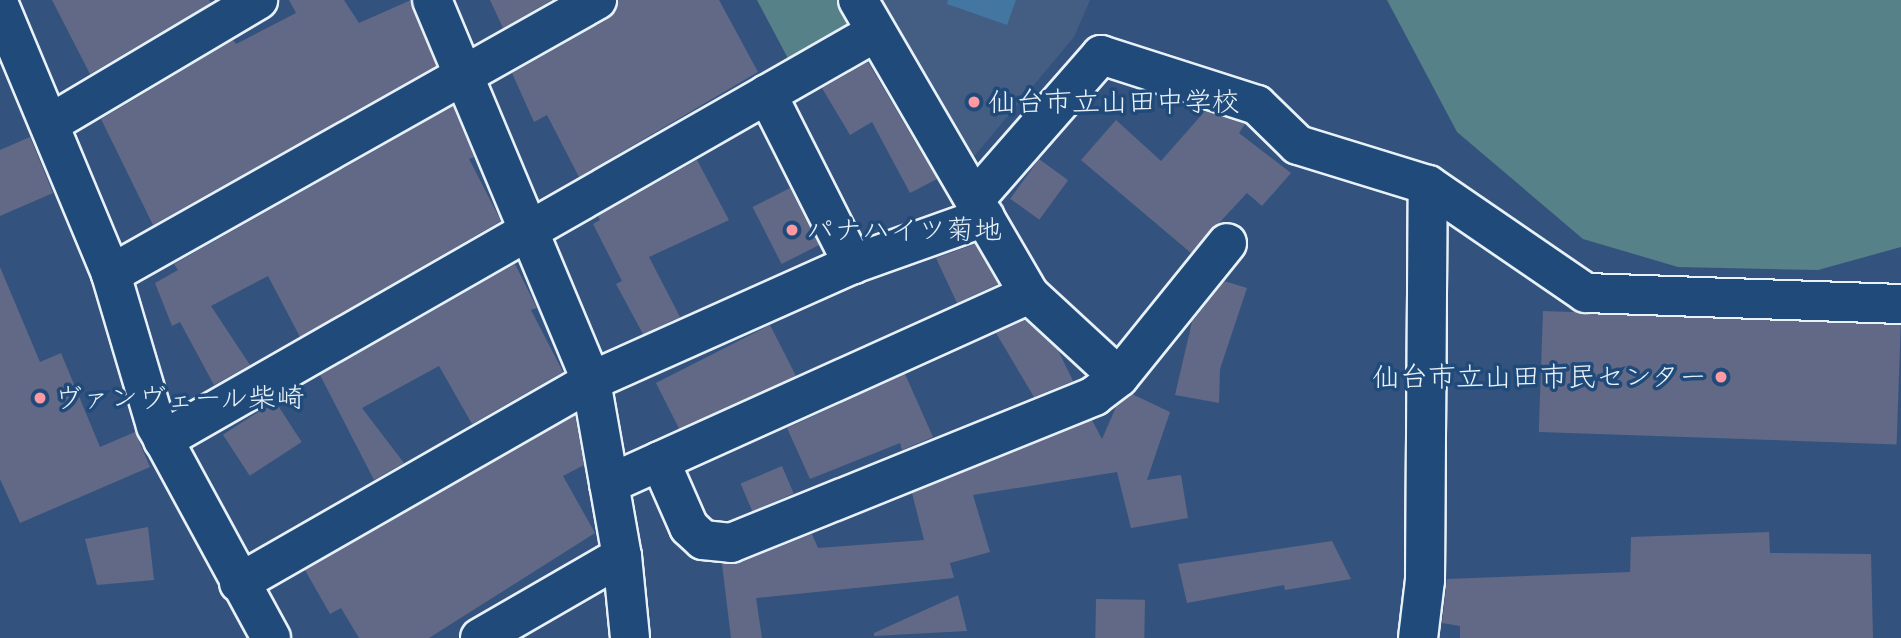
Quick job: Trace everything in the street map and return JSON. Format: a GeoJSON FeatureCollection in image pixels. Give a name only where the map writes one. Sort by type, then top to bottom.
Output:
{"type":"FeatureCollection","features":[{"type":"Feature","properties":{"kind":"street"},"geometry":{"type":"LineString","coordinates":[[51,123],[258,0]]}},
{"type":"Feature","properties":{"kind":"street"},"geometry":{"type":"LineString","coordinates":[[432,0],[591,381],[622,556],[629,638]]}},
{"type":"Feature","properties":{"kind":"street"},"geometry":{"type":"LineString","coordinates":[[111,274],[597,0]]}},
{"type":"Feature","properties":{"kind":"street"},"geometry":{"type":"LineString","coordinates":[[0,7],[51,123],[111,274],[163,440],[271,638]]}},
{"type":"Feature","properties":{"kind":"street"},"geometry":{"type":"LineString","coordinates":[[163,440],[767,94],[867,16],[1029,294],[1119,377]]}},
{"type":"Feature","properties":{"kind":"street"},"geometry":{"type":"LineString","coordinates":[[239,583],[591,381],[980,208],[1101,55],[1257,105],[1298,145],[1428,185],[1586,293],[1901,304]]}},
{"type":"Feature","properties":{"kind":"street"},"geometry":{"type":"LineString","coordinates":[[767,94],[853,264]]}},
{"type":"Feature","properties":{"kind":"street"},"geometry":{"type":"LineString","coordinates":[[1418,638],[1426,580],[1428,185]]}},
{"type":"Feature","properties":{"kind":"street"},"geometry":{"type":"LineString","coordinates":[[660,461],[689,527],[704,540],[731,543],[1094,396],[1119,377],[1227,243]]}},
{"type":"Feature","properties":{"kind":"street"},"geometry":{"type":"LineString","coordinates":[[609,484],[1029,294]]}},
{"type":"Feature","properties":{"kind":"street"},"geometry":{"type":"LineString","coordinates":[[480,638],[622,556]]}},
{"type":"Feature","properties":{"kind":"shaded area","name":"仙台市立山田中学校"},"geometry":{"type":"Polygon","coordinates":[[[870,0],[1090,0],[1074,37],[966,166],[870,0]]]}},
{"type":"Feature","properties":{"kind":"shaded area"},"geometry":{"type":"Polygon","coordinates":[[[948,0],[1016,0],[1007,25],[947,4],[948,0]]]}},
{"type":"Feature","properties":{"kind":"green space"},"geometry":{"type":"Polygon","coordinates":[[[757,0],[847,0],[863,28],[792,66],[757,0]]]}},
{"type":"Feature","properties":{"kind":"green space"},"geometry":{"type":"Polygon","coordinates":[[[1387,0],[1901,0],[1901,247],[1818,270],[1678,267],[1583,239],[1457,132],[1387,0]]]}},
{"type":"Feature","properties":{"kind":"building"},"geometry":{"type":"Polygon","coordinates":[[[52,0],[209,0],[211,3],[90,74],[52,0]]]}},
{"type":"Feature","properties":{"kind":"building"},"geometry":{"type":"Polygon","coordinates":[[[289,0],[344,0],[359,23],[411,0],[436,66],[153,225],[101,119],[233,40],[236,44],[296,13],[289,0]]]}},
{"type":"Feature","properties":{"kind":"building"},"geometry":{"type":"Polygon","coordinates":[[[490,0],[552,0],[503,28],[490,0]]]}},
{"type":"Feature","properties":{"kind":"building"},"geometry":{"type":"Polygon","coordinates":[[[619,0],[719,0],[758,72],[579,177],[547,115],[534,122],[512,73],[608,19],[619,0]]]}},
{"type":"Feature","properties":{"kind":"building"},"geometry":{"type":"Polygon","coordinates":[[[868,62],[937,179],[910,193],[872,122],[850,135],[822,88],[868,62]]]}},
{"type":"Feature","properties":{"kind":"building"},"geometry":{"type":"Polygon","coordinates":[[[453,106],[474,157],[469,159],[501,221],[300,337],[268,276],[211,306],[250,365],[214,385],[180,322],[172,326],[155,283],[178,270],[174,264],[453,106]]]}},
{"type":"Feature","properties":{"kind":"building"},"geometry":{"type":"Polygon","coordinates":[[[1205,111],[1245,124],[1239,133],[1291,173],[1262,206],[1247,193],[1191,253],[1081,160],[1116,120],[1161,161],[1205,111]]]}},
{"type":"Feature","properties":{"kind":"building"},"geometry":{"type":"Polygon","coordinates":[[[30,137],[53,193],[0,216],[0,150],[30,137]]]}},
{"type":"Feature","properties":{"kind":"building"},"geometry":{"type":"Polygon","coordinates":[[[1039,159],[1068,180],[1039,220],[1010,199],[1039,159]]]}},
{"type":"Feature","properties":{"kind":"building"},"geometry":{"type":"Polygon","coordinates":[[[697,160],[729,220],[649,257],[680,317],[643,334],[616,284],[622,281],[593,224],[600,220],[598,216],[697,160]]]}},
{"type":"Feature","properties":{"kind":"building","name":"パナハイツ菊地"},"geometry":{"type":"Polygon","coordinates":[[[790,188],[819,245],[782,264],[753,207],[790,188]]]}},
{"type":"Feature","properties":{"kind":"building"},"geometry":{"type":"Polygon","coordinates":[[[975,244],[998,284],[957,303],[936,258],[975,244]]]}},
{"type":"Feature","properties":{"kind":"building"},"geometry":{"type":"Polygon","coordinates":[[[515,264],[537,308],[531,310],[563,372],[472,424],[439,366],[362,408],[404,463],[374,480],[320,375],[515,264]]]}},
{"type":"Feature","properties":{"kind":"building"},"geometry":{"type":"Polygon","coordinates":[[[0,267],[40,362],[61,353],[100,447],[135,432],[150,467],[20,523],[0,479],[0,267]]]}},
{"type":"Feature","properties":{"kind":"building"},"geometry":{"type":"Polygon","coordinates":[[[1224,281],[1247,288],[1220,369],[1219,403],[1175,395],[1192,322],[1224,281]]]}},
{"type":"Feature","properties":{"kind":"building","name":"仙台市立山田市民センター"},"geometry":{"type":"Polygon","coordinates":[[[1543,311],[1901,323],[1897,444],[1539,432],[1543,311]]]}},
{"type":"Feature","properties":{"kind":"building"},"geometry":{"type":"Polygon","coordinates":[[[1025,320],[1058,350],[1073,381],[1034,397],[996,333],[1025,320]]]}},
{"type":"Feature","properties":{"kind":"building"},"geometry":{"type":"Polygon","coordinates":[[[770,325],[796,376],[682,434],[656,383],[770,325]]]}},
{"type":"Feature","properties":{"kind":"building"},"geometry":{"type":"Polygon","coordinates":[[[905,374],[933,437],[902,450],[900,443],[810,479],[787,428],[905,374]]]}},
{"type":"Feature","properties":{"kind":"building"},"geometry":{"type":"Polygon","coordinates":[[[1132,394],[1170,412],[1147,480],[1181,475],[1188,518],[1131,528],[1117,472],[973,495],[990,552],[950,563],[954,578],[756,598],[762,638],[731,638],[722,564],[739,563],[812,534],[818,548],[924,540],[912,493],[1092,420],[1102,439],[1116,407],[1132,394]]]}},
{"type":"Feature","properties":{"kind":"building"},"geometry":{"type":"Polygon","coordinates":[[[275,401],[302,442],[250,476],[223,435],[275,401]]]}},
{"type":"Feature","properties":{"kind":"building"},"geometry":{"type":"Polygon","coordinates":[[[575,415],[584,465],[563,476],[595,533],[429,638],[359,638],[341,608],[330,614],[305,570],[575,415]]]}},
{"type":"Feature","properties":{"kind":"building"},"geometry":{"type":"Polygon","coordinates":[[[782,466],[794,494],[752,511],[741,484],[782,466]]]}},
{"type":"Feature","properties":{"kind":"building"},"geometry":{"type":"Polygon","coordinates":[[[148,527],[154,580],[97,585],[85,539],[148,527]]]}},
{"type":"Feature","properties":{"kind":"building"},"geometry":{"type":"Polygon","coordinates":[[[1769,532],[1770,553],[1871,554],[1873,638],[1460,638],[1460,626],[1442,623],[1447,579],[1630,572],[1631,537],[1769,532]]]}},
{"type":"Feature","properties":{"kind":"building"},"geometry":{"type":"Polygon","coordinates":[[[1332,541],[1351,579],[1285,590],[1284,585],[1187,603],[1178,564],[1332,541]]]}},
{"type":"Feature","properties":{"kind":"building"},"geometry":{"type":"Polygon","coordinates":[[[958,595],[967,631],[874,636],[874,633],[958,595]]]}},
{"type":"Feature","properties":{"kind":"building"},"geometry":{"type":"Polygon","coordinates":[[[1096,599],[1145,600],[1144,638],[1095,638],[1096,599]]]}},
{"type":"Feature","properties":{"kind":"place","name":"仙台市立山田中学校"},"geometry":{"type":"Point","coordinates":[974,102]}},
{"type":"Feature","properties":{"kind":"place","name":"パナハイツ菊地"},"geometry":{"type":"Point","coordinates":[792,230]}},
{"type":"Feature","properties":{"kind":"place","name":"仙台市立山田市民センター"},"geometry":{"type":"Point","coordinates":[1721,377]}},
{"type":"Feature","properties":{"kind":"place","name":"ヴァンヴェール柴崎"},"geometry":{"type":"Point","coordinates":[40,398]}}]}
